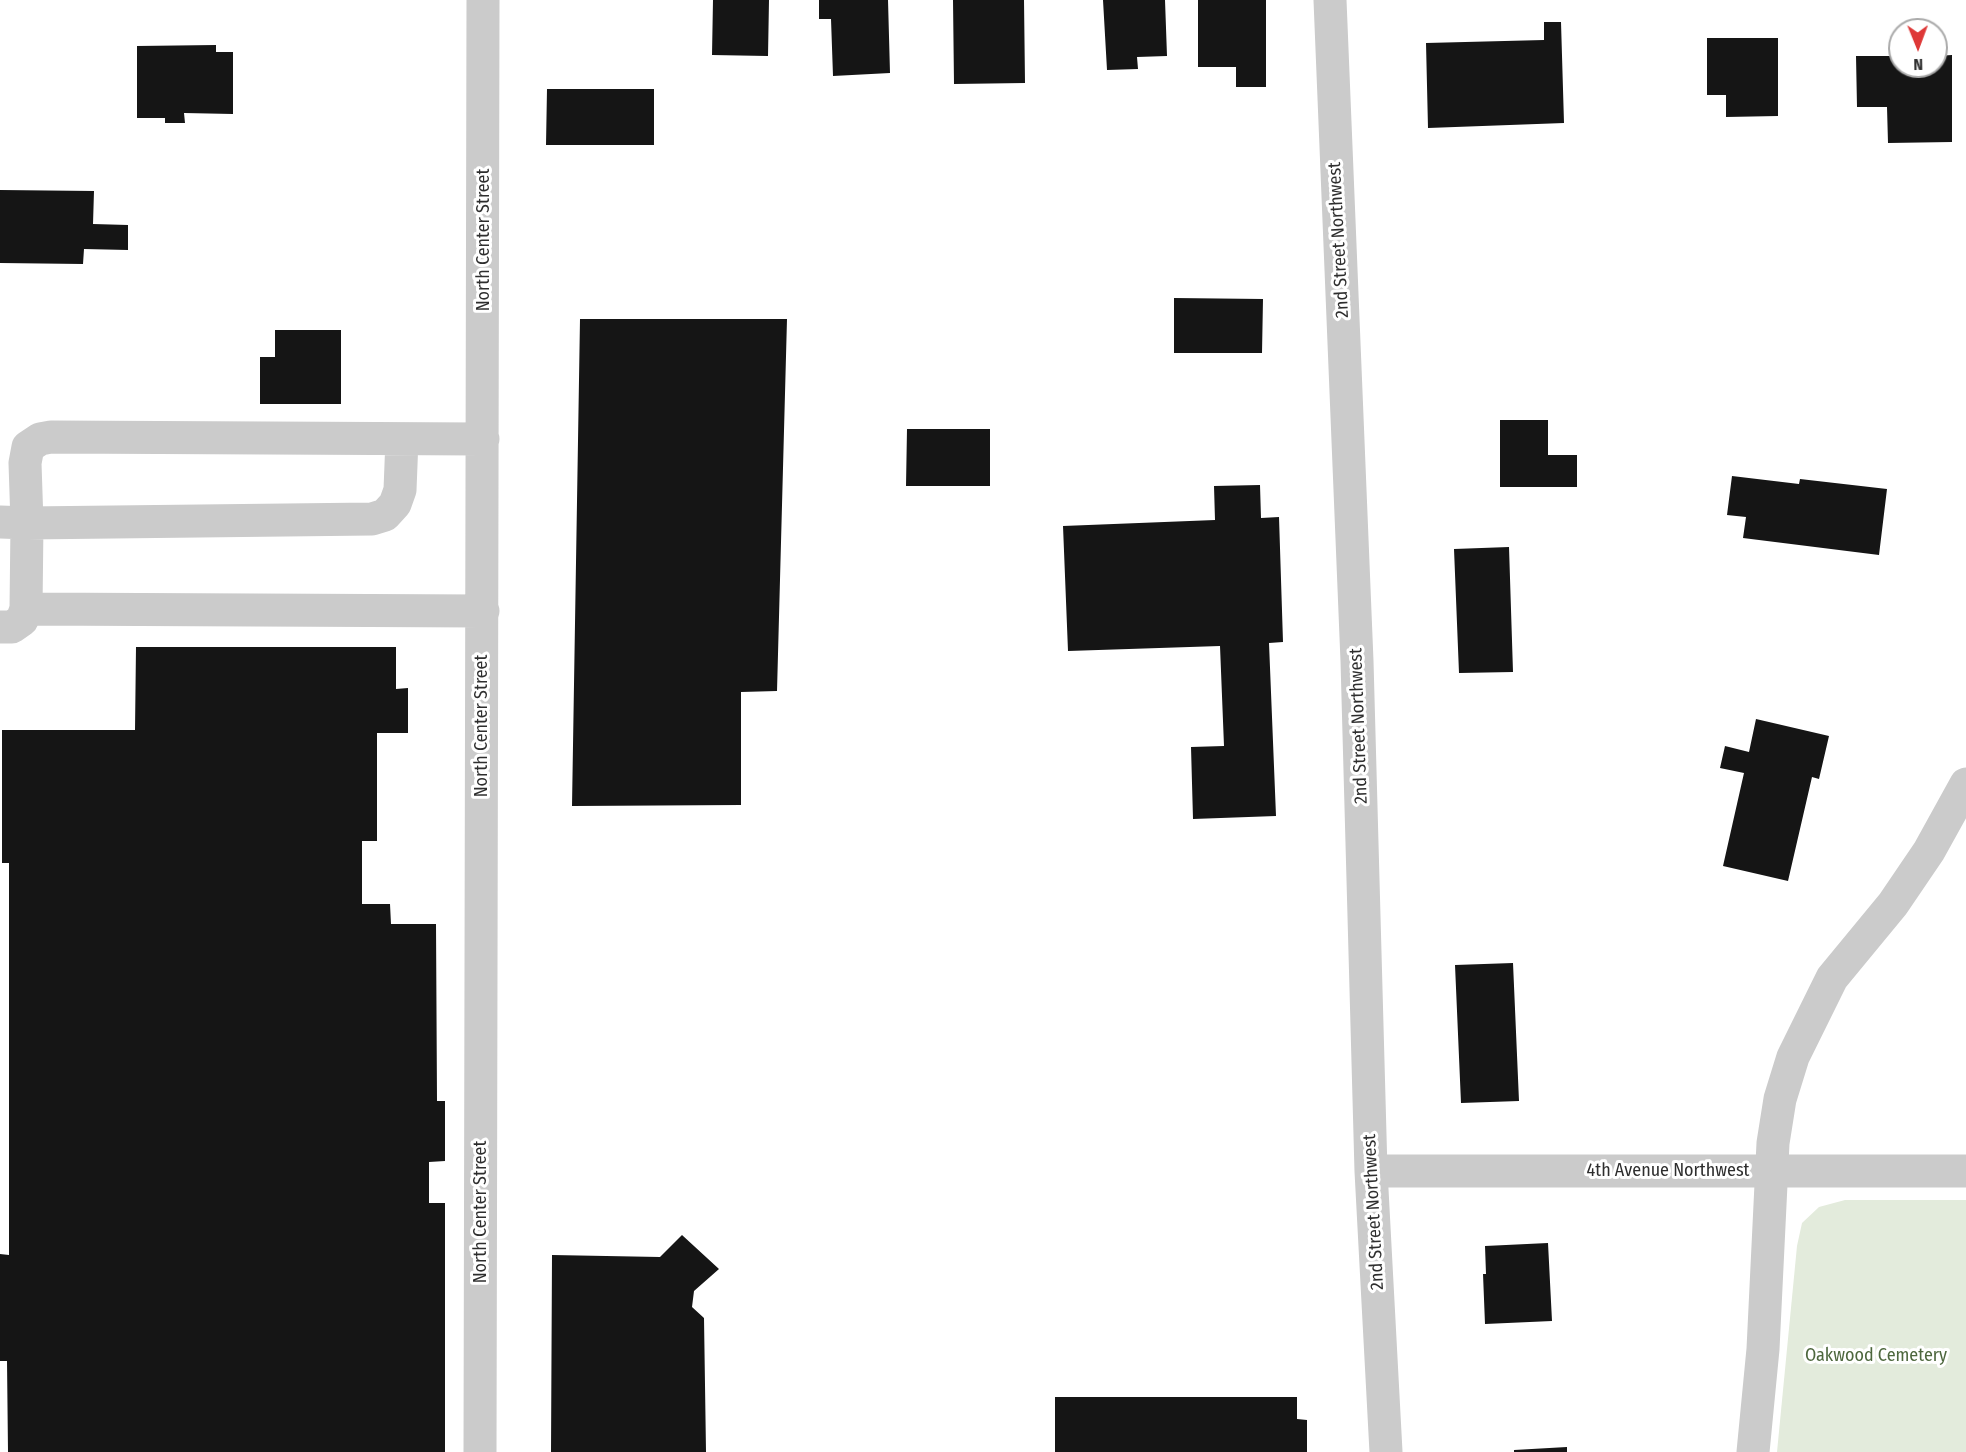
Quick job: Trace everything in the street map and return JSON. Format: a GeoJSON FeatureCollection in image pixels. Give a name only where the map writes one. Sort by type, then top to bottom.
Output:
{"type":"FeatureCollection","features":[{"type":"Feature","properties":{"kind":"street","name":"North Center Street"},"geometry":{"type":"LineString","coordinates":[[480,1452],[483,0]]}},
{"type":"Feature","properties":{"kind":"street","name":"2nd Street Northwest"},"geometry":{"type":"LineString","coordinates":[[1330,0],[1357,661],[1371,1171],[1386,1452]]}},
{"type":"Feature","properties":{"kind":"street"},"geometry":{"type":"LineString","coordinates":[[0,627],[12,627],[22,620],[26,609],[14,523],[28,447],[51,437],[483,439]]}},
{"type":"Feature","properties":{"kind":"street"},"geometry":{"type":"LineString","coordinates":[[14,523],[372,519],[385,515],[395,504],[400,490],[402,439]]}},
{"type":"Feature","properties":{"kind":"street"},"geometry":{"type":"LineString","coordinates":[[26,609],[483,611]]}},
{"type":"Feature","properties":{"kind":"street"},"geometry":{"type":"LineString","coordinates":[[1753,1452],[1763,1349],[1773,1143],[1780,1099],[1793,1057],[1821,996],[1832,978],[1893,904],[1929,851],[1966,784]]}},
{"type":"Feature","properties":{"kind":"street","name":"4th Avenue Northwest"},"geometry":{"type":"LineString","coordinates":[[1371,1171],[1966,1171]]}},
{"type":"Feature","properties":{"kind":"green space","name":"Oakwood Cemetery"},"geometry":{"type":"Polygon","coordinates":[[[1845,1200],[1966,1200],[1966,1452],[1777,1452],[1797,1246],[1802,1223],[1819,1207],[1845,1200]]]}},
{"type":"Feature","properties":{"kind":"building"},"geometry":{"type":"Polygon","coordinates":[[[713,0],[769,0],[768,56],[712,55],[713,0]]]}},
{"type":"Feature","properties":{"kind":"building"},"geometry":{"type":"Polygon","coordinates":[[[819,0],[888,0],[890,73],[833,76],[831,19],[819,19],[819,0]]]}},
{"type":"Feature","properties":{"kind":"building"},"geometry":{"type":"Polygon","coordinates":[[[953,0],[1024,0],[1025,83],[954,84],[953,0]]]}},
{"type":"Feature","properties":{"kind":"building"},"geometry":{"type":"Polygon","coordinates":[[[1103,0],[1165,0],[1167,56],[1137,57],[1138,69],[1107,70],[1103,0]]]}},
{"type":"Feature","properties":{"kind":"building"},"geometry":{"type":"Polygon","coordinates":[[[1198,0],[1266,0],[1266,87],[1236,87],[1236,67],[1198,67],[1198,0]]]}},
{"type":"Feature","properties":{"kind":"building"},"geometry":{"type":"Polygon","coordinates":[[[1544,22],[1561,22],[1564,123],[1428,128],[1426,43],[1544,40],[1544,22]]]}},
{"type":"Feature","properties":{"kind":"building"},"geometry":{"type":"Polygon","coordinates":[[[1707,38],[1778,38],[1778,116],[1726,117],[1726,95],[1707,95],[1707,38]]]}},
{"type":"Feature","properties":{"kind":"building"},"geometry":{"type":"Polygon","coordinates":[[[216,45],[216,52],[233,52],[233,114],[184,113],[185,123],[165,123],[165,118],[137,118],[137,46],[216,45]]]}},
{"type":"Feature","properties":{"kind":"building"},"geometry":{"type":"Polygon","coordinates":[[[1948,55],[1952,55],[1952,142],[1888,143],[1887,107],[1857,107],[1856,56],[1888,56],[1888,78],[1948,78],[1948,55]]]}},
{"type":"Feature","properties":{"kind":"building"},"geometry":{"type":"Polygon","coordinates":[[[547,89],[654,89],[654,145],[546,145],[547,89]]]}},
{"type":"Feature","properties":{"kind":"building"},"geometry":{"type":"Polygon","coordinates":[[[0,190],[94,191],[93,224],[128,225],[128,250],[84,249],[83,264],[0,263],[0,190]]]}},
{"type":"Feature","properties":{"kind":"building"},"geometry":{"type":"Polygon","coordinates":[[[1174,298],[1263,299],[1262,353],[1174,353],[1174,298]]]}},
{"type":"Feature","properties":{"kind":"building"},"geometry":{"type":"Polygon","coordinates":[[[580,319],[787,319],[777,691],[741,692],[741,805],[572,806],[580,319]]]}},
{"type":"Feature","properties":{"kind":"building"},"geometry":{"type":"Polygon","coordinates":[[[275,330],[341,330],[341,404],[260,404],[260,357],[275,357],[275,330]]]}},
{"type":"Feature","properties":{"kind":"building"},"geometry":{"type":"Polygon","coordinates":[[[1500,420],[1548,420],[1548,455],[1577,455],[1577,487],[1500,487],[1500,420]]]}},
{"type":"Feature","properties":{"kind":"building"},"geometry":{"type":"Polygon","coordinates":[[[907,429],[990,429],[990,486],[906,486],[907,429]]]}},
{"type":"Feature","properties":{"kind":"building"},"geometry":{"type":"Polygon","coordinates":[[[1732,476],[1799,484],[1800,479],[1887,489],[1879,555],[1743,538],[1746,517],[1727,515],[1732,476]]]}},
{"type":"Feature","properties":{"kind":"building"},"geometry":{"type":"Polygon","coordinates":[[[1260,485],[1261,518],[1279,517],[1283,642],[1269,643],[1276,816],[1193,819],[1191,747],[1224,746],[1220,646],[1068,651],[1063,526],[1215,520],[1214,486],[1260,485]]]}},
{"type":"Feature","properties":{"kind":"building"},"geometry":{"type":"Polygon","coordinates":[[[1509,547],[1513,672],[1459,673],[1454,549],[1509,547]]]}},
{"type":"Feature","properties":{"kind":"building"},"geometry":{"type":"Polygon","coordinates":[[[136,647],[396,647],[396,689],[408,688],[408,733],[377,733],[377,841],[362,841],[362,904],[390,904],[391,924],[436,924],[437,1101],[445,1101],[445,1161],[429,1162],[429,1203],[445,1203],[445,1452],[8,1452],[7,1361],[0,1361],[0,1254],[9,1255],[9,863],[2,863],[2,730],[135,730],[136,647]]]}},
{"type":"Feature","properties":{"kind":"building"},"geometry":{"type":"Polygon","coordinates":[[[1756,719],[1829,736],[1819,779],[1812,777],[1788,881],[1723,866],[1744,773],[1720,768],[1725,746],[1749,752],[1756,719]]]}},
{"type":"Feature","properties":{"kind":"building"},"geometry":{"type":"Polygon","coordinates":[[[1513,963],[1519,1101],[1461,1103],[1455,965],[1513,963]]]}},
{"type":"Feature","properties":{"kind":"building"},"geometry":{"type":"Polygon","coordinates":[[[682,1235],[719,1269],[694,1291],[692,1307],[704,1318],[706,1452],[551,1452],[552,1255],[660,1257],[682,1235]]]}},
{"type":"Feature","properties":{"kind":"building"},"geometry":{"type":"Polygon","coordinates":[[[1548,1243],[1552,1321],[1485,1324],[1483,1274],[1486,1274],[1485,1246],[1548,1243]]]}},
{"type":"Feature","properties":{"kind":"building"},"geometry":{"type":"Polygon","coordinates":[[[1055,1397],[1297,1397],[1297,1419],[1307,1420],[1307,1452],[1055,1452],[1055,1397]]]}},
{"type":"Feature","properties":{"kind":"building"},"geometry":{"type":"Polygon","coordinates":[[[1567,1447],[1567,1452],[1514,1452],[1514,1450],[1567,1447]]]}}]}
